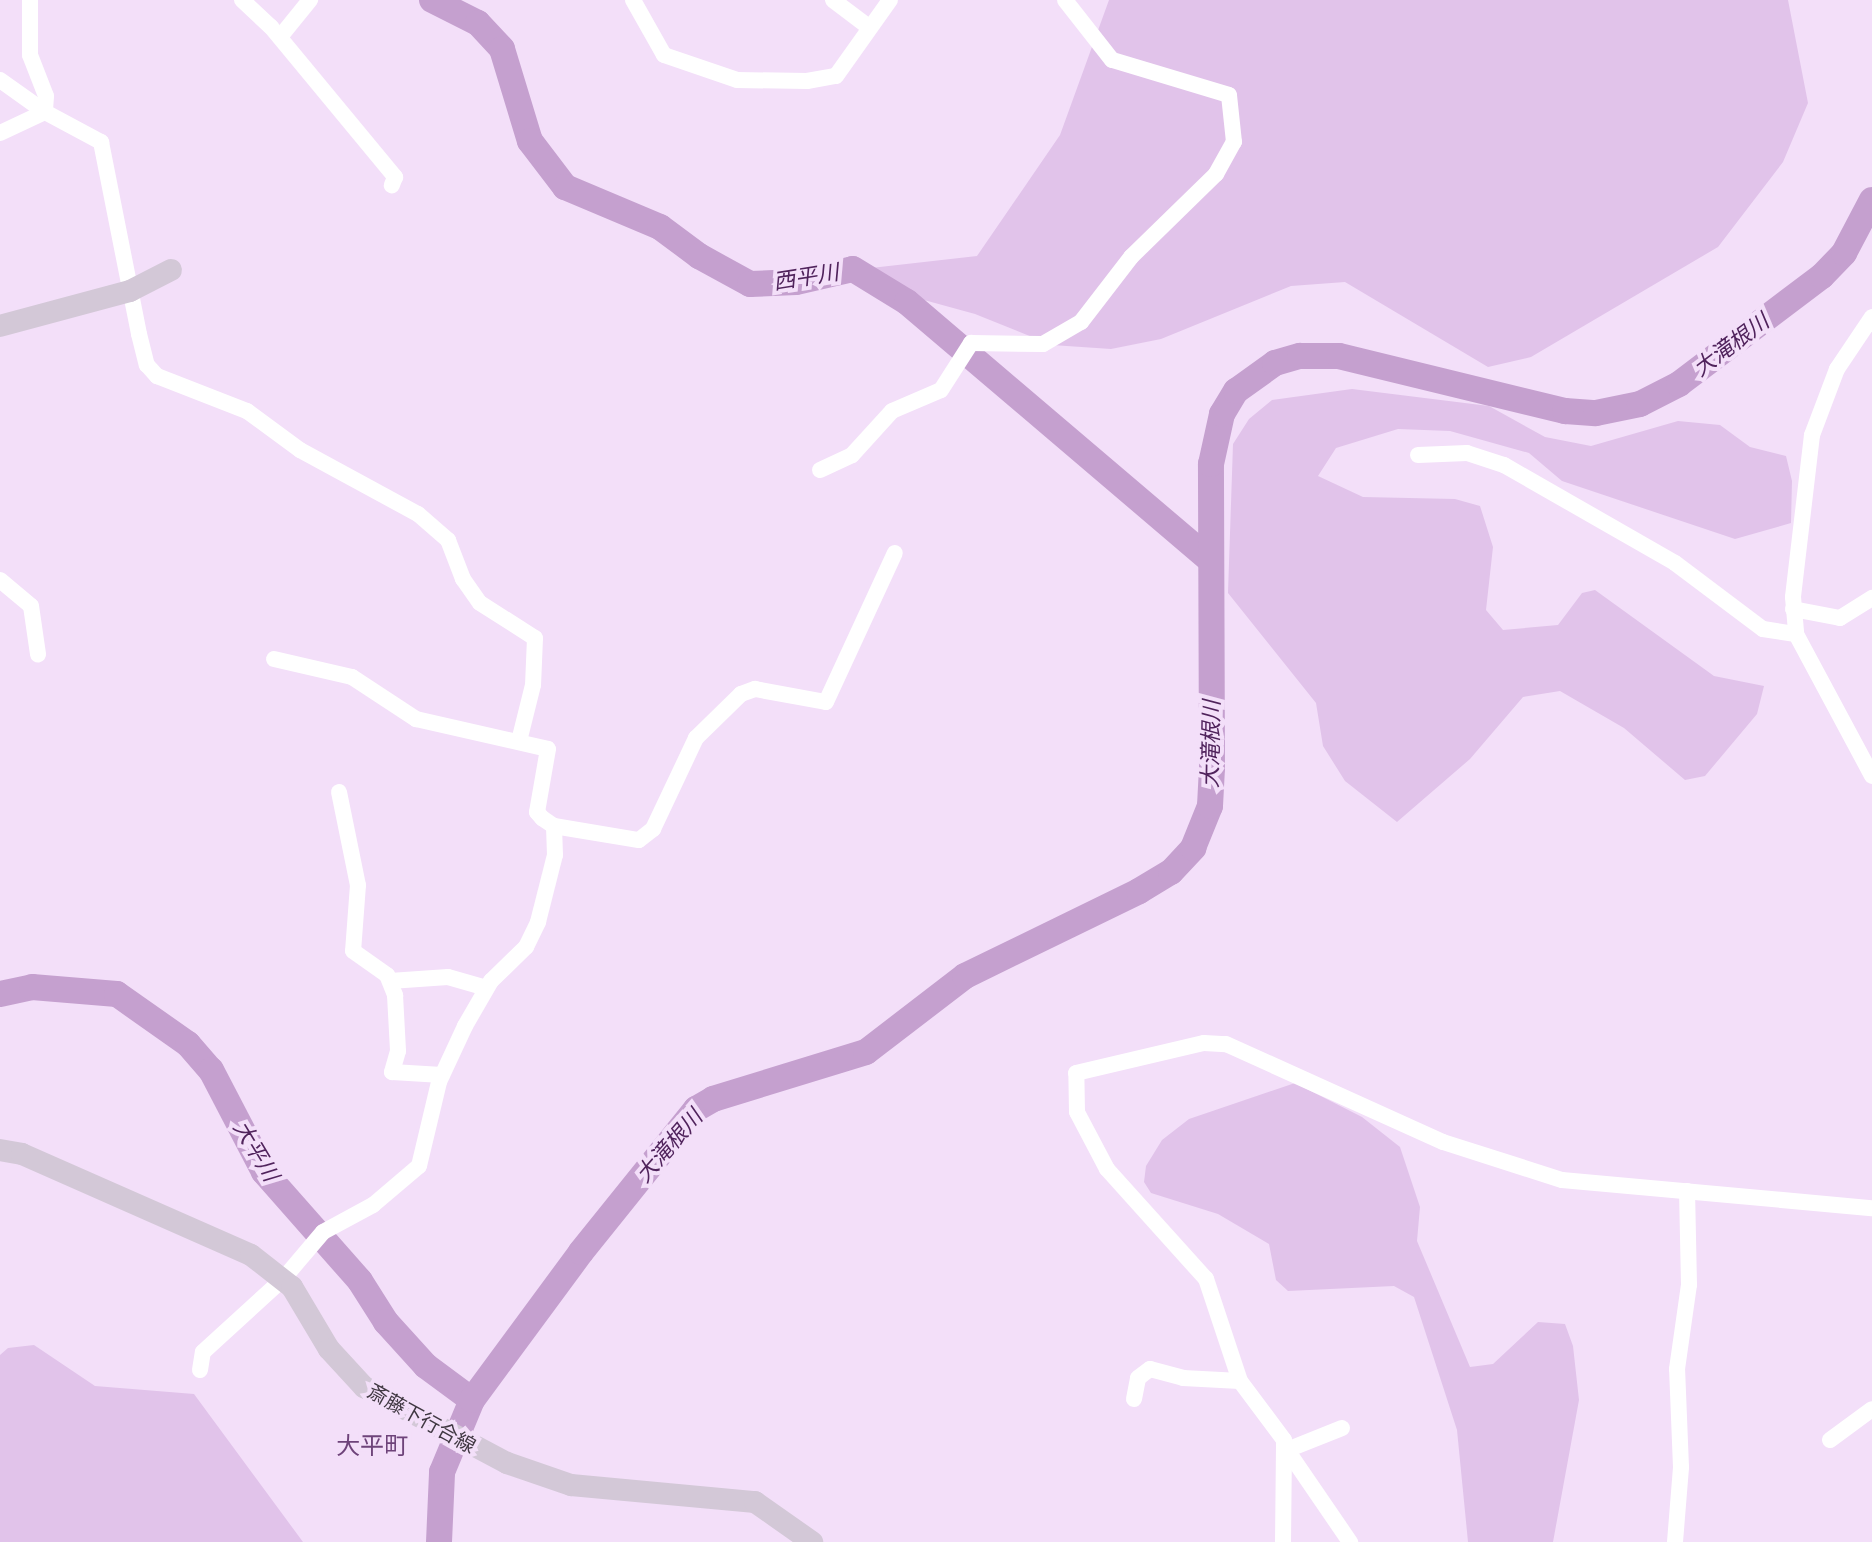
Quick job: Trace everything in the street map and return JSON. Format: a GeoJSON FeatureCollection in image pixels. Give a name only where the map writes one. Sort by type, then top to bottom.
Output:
{"type":"FeatureCollection","features":[{"type":"Feature","properties":{"kind":"main road"},"geometry":{"type":"LineString","coordinates":[[0,326],[130,291],[171,270]]}},
{"type":"Feature","properties":{"kind":"main road","name":"斎藤下行合線"},"geometry":{"type":"LineString","coordinates":[[0,1150],[22,1154],[238,1248],[284,1278],[353,1376],[417,1418],[501,1460],[571,1485],[755,1502],[812,1542]]}},
{"type":"Feature","properties":{"kind":"street"},"geometry":{"type":"LineString","coordinates":[[30,0],[30,55],[46,96],[45,112]]}},
{"type":"Feature","properties":{"kind":"street"},"geometry":{"type":"LineString","coordinates":[[242,0],[280,37],[395,177],[392,185]]}},
{"type":"Feature","properties":{"kind":"street"},"geometry":{"type":"LineString","coordinates":[[280,37],[310,0]]}},
{"type":"Feature","properties":{"kind":"street"},"geometry":{"type":"LineString","coordinates":[[633,0],[664,55],[737,80],[807,81],[836,76],[890,0]]}},
{"type":"Feature","properties":{"kind":"street"},"geometry":{"type":"LineString","coordinates":[[833,0],[870,28]]}},
{"type":"Feature","properties":{"kind":"street"},"geometry":{"type":"LineString","coordinates":[[820,470],[852,455],[892,411],[941,390],[971,343],[1043,344],[1081,322],[1110,291],[1131,257],[1216,174],[1234,142],[1229,95],[1112,60],[1065,0]]}},
{"type":"Feature","properties":{"kind":"street"},"geometry":{"type":"LineString","coordinates":[[0,80],[45,112],[101,142],[147,365],[157,376],[247,411],[300,450],[418,514],[448,540],[463,579],[480,603],[535,638],[533,685],[519,741]]}},
{"type":"Feature","properties":{"kind":"street"},"geometry":{"type":"LineString","coordinates":[[0,133],[45,112]]}},
{"type":"Feature","properties":{"kind":"street"},"geometry":{"type":"LineString","coordinates":[[1872,317],[1837,369],[1812,435],[1793,609],[1796,634],[1872,776]]}},
{"type":"Feature","properties":{"kind":"street"},"geometry":{"type":"LineString","coordinates":[[1418,455],[1467,453],[1504,465],[1675,563],[1763,629],[1796,634]]}},
{"type":"Feature","properties":{"kind":"street"},"geometry":{"type":"LineString","coordinates":[[274,659],[352,677],[416,719],[548,749],[537,812],[554,826],[639,840],[653,829],[696,738],[741,694],[755,689],[826,702],[895,553]]}},
{"type":"Feature","properties":{"kind":"street"},"geometry":{"type":"LineString","coordinates":[[0,580],[31,606],[38,654]]}},
{"type":"Feature","properties":{"kind":"street"},"geometry":{"type":"LineString","coordinates":[[1793,609],[1840,618],[1872,598]]}},
{"type":"Feature","properties":{"kind":"street"},"geometry":{"type":"LineString","coordinates":[[339,792],[359,898],[353,951],[390,981],[397,1006],[398,1051],[392,1072],[442,1075]]}},
{"type":"Feature","properties":{"kind":"street"},"geometry":{"type":"LineString","coordinates":[[200,1370],[203,1352],[284,1278],[323,1232],[373,1205],[419,1166],[442,1075],[486,988],[526,947],[538,922],[555,855],[554,826]]}},
{"type":"Feature","properties":{"kind":"street"},"geometry":{"type":"LineString","coordinates":[[390,981],[448,977],[486,988]]}},
{"type":"Feature","properties":{"kind":"street"},"geometry":{"type":"LineString","coordinates":[[1350,1542],[1240,1381],[1206,1279],[1107,1169],[1077,1112],[1076,1073],[1204,1043],[1226,1044],[1362,1108],[1520,1168],[1606,1187],[1872,1208]]}},
{"type":"Feature","properties":{"kind":"street"},"geometry":{"type":"LineString","coordinates":[[1675,1542],[1681,1467],[1677,1369],[1689,1285],[1687,1191]]}},
{"type":"Feature","properties":{"kind":"street"},"geometry":{"type":"LineString","coordinates":[[1134,1399],[1138,1378],[1150,1369],[1183,1378],[1240,1381]]}},
{"type":"Feature","properties":{"kind":"street"},"geometry":{"type":"LineString","coordinates":[[1830,1440],[1872,1409]]}},
{"type":"Feature","properties":{"kind":"street"},"geometry":{"type":"LineString","coordinates":[[1287,1450],[1342,1428]]}},
{"type":"Feature","properties":{"kind":"street"},"geometry":{"type":"LineString","coordinates":[[1283,1542],[1287,1450]]}},
{"type":"Feature","properties":{"kind":"shaded area"},"geometry":{"type":"Polygon","coordinates":[[[1109,0],[1788,0],[1808,103],[1783,162],[1718,247],[1531,357],[1488,367],[1345,282],[1291,286],[1161,339],[1111,349],[1052,345],[975,314],[873,286],[871,268],[977,256],[1060,135],[1109,0]]]}},
{"type":"Feature","properties":{"kind":"shaded area"},"geometry":{"type":"Polygon","coordinates":[[[1352,389],[1489,406],[1545,437],[1591,446],[1678,421],[1720,425],[1750,447],[1786,456],[1792,481],[1791,523],[1735,539],[1562,481],[1529,453],[1450,431],[1398,429],[1336,448],[1318,476],[1363,497],[1455,499],[1480,506],[1493,547],[1486,610],[1503,630],[1558,625],[1582,593],[1595,590],[1714,676],[1764,686],[1757,714],[1705,776],[1685,780],[1624,728],[1560,691],[1523,697],[1470,759],[1397,822],[1345,781],[1323,746],[1316,703],[1228,593],[1233,444],[1249,419],[1272,400],[1352,389]]]}},
{"type":"Feature","properties":{"kind":"shaded area"},"geometry":{"type":"Polygon","coordinates":[[[1295,1083],[1362,1117],[1400,1147],[1420,1207],[1417,1241],[1470,1367],[1493,1364],[1538,1322],[1565,1324],[1573,1346],[1579,1400],[1553,1542],[1468,1542],[1457,1430],[1414,1297],[1394,1286],[1288,1291],[1276,1280],[1269,1244],[1218,1214],[1151,1193],[1144,1182],[1146,1166],[1162,1140],[1189,1119],[1295,1083]]]}},
{"type":"Feature","properties":{"kind":"shaded area"},"geometry":{"type":"Polygon","coordinates":[[[34,1345],[95,1386],[194,1394],[303,1542],[0,1542],[0,1355],[8,1348],[34,1345]]]}},
{"type":"Feature","properties":{"kind":"waterway","name":"西平川"},"geometry":{"type":"LineString","coordinates":[[432,0],[478,23],[502,49],[530,141],[565,187],[660,227],[699,256],[750,284],[796,282],[853,269],[907,302],[1208,558]]}},
{"type":"Feature","properties":{"kind":"waterway","name":"大滝根川"},"geometry":{"type":"LineString","coordinates":[[439,1542],[442,1472],[472,1400],[581,1252],[696,1109],[713,1099],[866,1052],[965,976],[1139,891],[1171,872],[1193,848],[1210,806],[1212,768],[1211,464],[1222,414],[1236,391],[1275,363],[1300,356],[1339,356],[1565,411],[1596,413],[1640,404],[1679,384],[1822,276],[1844,253],[1872,200]]}},
{"type":"Feature","properties":{"kind":"waterway","name":"大平川"},"geometry":{"type":"LineString","coordinates":[[0,994],[32,987],[117,994],[188,1044],[211,1070],[264,1172],[360,1281],[386,1322],[426,1366],[472,1400]]}},
{"type":"Feature","properties":{"kind":"district","name":"大平町"},"geometry":{"type":"Point","coordinates":[372,1446]}}]}
